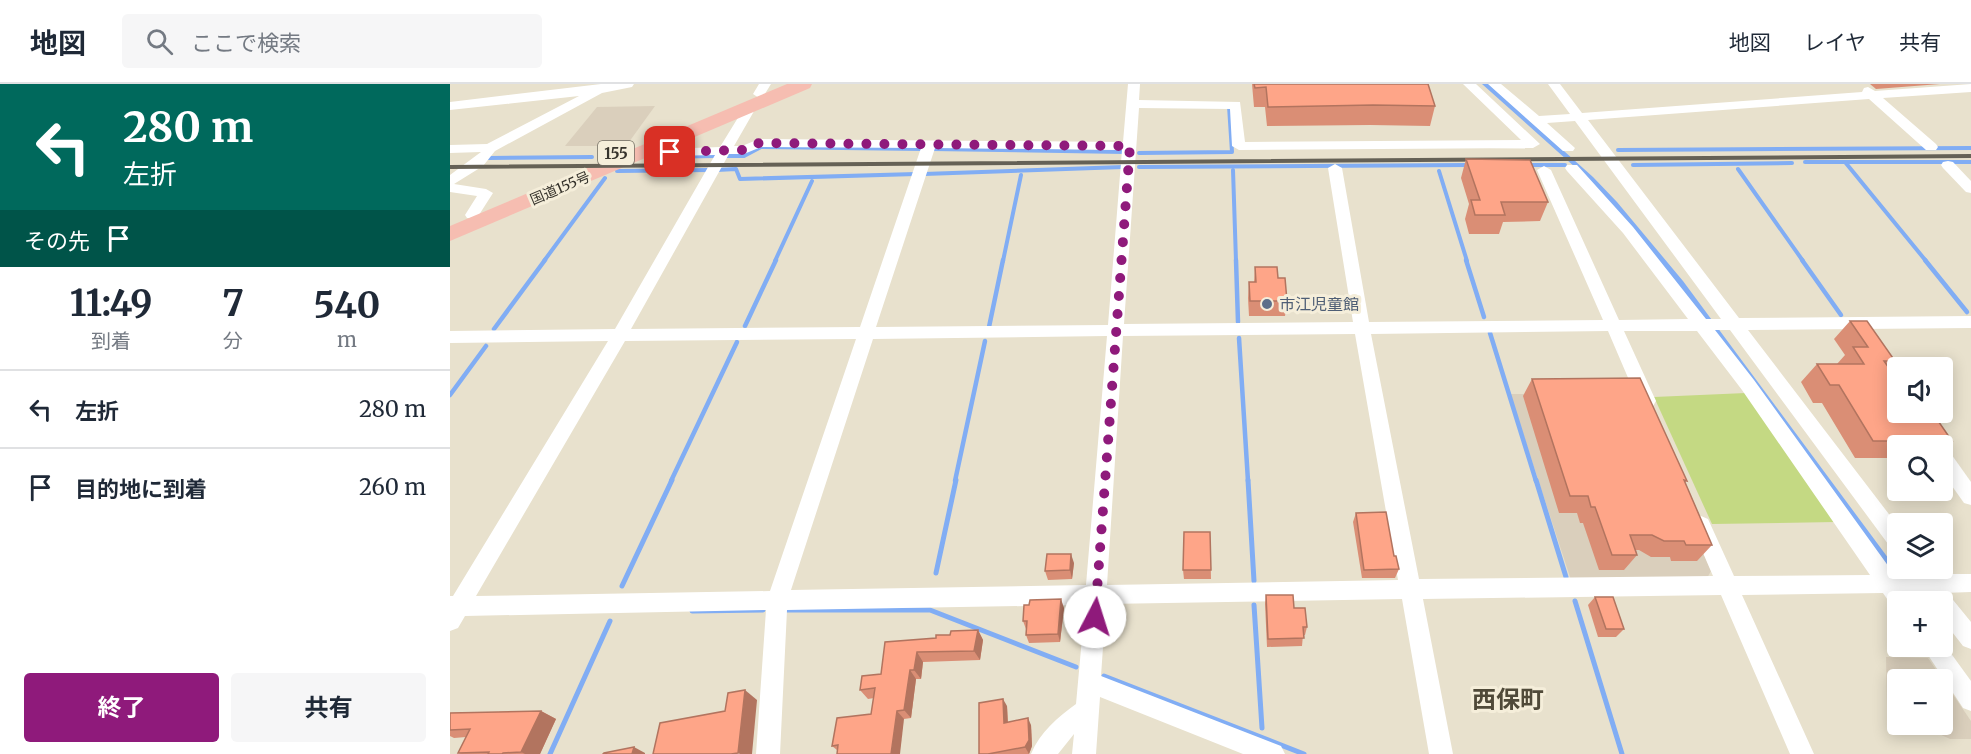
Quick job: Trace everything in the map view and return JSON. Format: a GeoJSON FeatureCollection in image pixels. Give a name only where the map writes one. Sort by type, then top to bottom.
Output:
{"type":"FeatureCollection","features":[{"type":"Feature","properties":{"kind":"highway","name":"国道155号"},"geometry":{"type":"LineString","coordinates":[[450,234],[783,84]]}},
{"type":"Feature","properties":{"kind":"highway","name":"国道155号"},"geometry":{"type":"LineString","coordinates":[[450,224],[758,95],[802,84]]}},
{"type":"Feature","properties":{"kind":"street"},"geometry":{"type":"LineString","coordinates":[[450,106],[628,84]]}},
{"type":"Feature","properties":{"kind":"street"},"geometry":{"type":"LineString","coordinates":[[1084,754],[1098,595],[1134,84]]}},
{"type":"Feature","properties":{"kind":"street"},"geometry":{"type":"LineString","coordinates":[[1133,104],[1236,105],[1239,146],[1533,144],[1469,84]]}},
{"type":"Feature","properties":{"kind":"street"},"geometry":{"type":"LineString","coordinates":[[1494,84],[1568,148]]}},
{"type":"Feature","properties":{"kind":"street"},"geometry":{"type":"LineString","coordinates":[[1554,84],[1887,527]]}},
{"type":"Feature","properties":{"kind":"street"},"geometry":{"type":"LineString","coordinates":[[1860,84],[1931,147]]}},
{"type":"Feature","properties":{"kind":"street"},"geometry":{"type":"LineString","coordinates":[[450,149],[490,148],[605,87]]}},
{"type":"Feature","properties":{"kind":"street"},"geometry":{"type":"LineString","coordinates":[[1536,120],[1872,95],[1919,88],[1971,88]]}},
{"type":"Feature","properties":{"kind":"street"},"geometry":{"type":"LineString","coordinates":[[453,610],[620,335],[758,95]]}},
{"type":"Feature","properties":{"kind":"street"},"geometry":{"type":"LineString","coordinates":[[670,152],[744,150],[759,143],[1130,146]]}},
{"type":"Feature","properties":{"kind":"street"},"geometry":{"type":"LineString","coordinates":[[768,754],[777,600],[929,145]]}},
{"type":"Feature","properties":{"kind":"street"},"geometry":{"type":"LineString","coordinates":[[450,181],[487,155],[490,148]]}},
{"type":"Feature","properties":{"kind":"street"},"geometry":{"type":"LineString","coordinates":[[1948,165],[1971,189]]}},
{"type":"Feature","properties":{"kind":"street"},"geometry":{"type":"LineString","coordinates":[[1335,168],[1441,754]]}},
{"type":"Feature","properties":{"kind":"street"},"geometry":{"type":"LineString","coordinates":[[1572,168],[1628,230],[1706,324],[1748,385],[1906,584],[1920,591]]}},
{"type":"Feature","properties":{"kind":"street"},"geometry":{"type":"LineString","coordinates":[[1544,170],[1656,422]]}},
{"type":"Feature","properties":{"kind":"street"},"geometry":{"type":"LineString","coordinates":[[450,188],[486,193],[472,215]]}},
{"type":"Feature","properties":{"kind":"street"},"geometry":{"type":"LineString","coordinates":[[450,337],[1115,332],[1362,326],[1971,322]]}},
{"type":"Feature","properties":{"kind":"street"},"geometry":{"type":"LineString","coordinates":[[1851,323],[1864,343]]}},
{"type":"Feature","properties":{"kind":"street"},"geometry":{"type":"LineString","coordinates":[[1953,472],[1971,497]]}},
{"type":"Feature","properties":{"kind":"street"},"geometry":{"type":"LineString","coordinates":[[1694,509],[1803,754]]}},
{"type":"Feature","properties":{"kind":"street"},"geometry":{"type":"LineString","coordinates":[[453,610],[777,600],[1410,589],[1971,583]]}},
{"type":"Feature","properties":{"kind":"street"},"geometry":{"type":"LineString","coordinates":[[1953,616],[1971,639]]}},
{"type":"Feature","properties":{"kind":"street"},"geometry":{"type":"LineString","coordinates":[[1941,657],[1971,700]]}},
{"type":"Feature","properties":{"kind":"street"},"geometry":{"type":"LineString","coordinates":[[1089,682],[1273,754]]}},
{"type":"Feature","properties":{"kind":"street"},"geometry":{"type":"LineString","coordinates":[[1043,754],[1064,727],[1087,710]]}},
{"type":"Feature","properties":{"kind":"shaded area"},"geometry":{"type":"Polygon","coordinates":[[[655,106],[629,142],[620,146],[565,146],[597,107],[655,106]]]}},
{"type":"Feature","properties":{"kind":"shaded area"},"geometry":{"type":"Polygon","coordinates":[[[1510,394],[1636,394],[1711,571],[1706,580],[1571,580],[1510,394]]]}},
{"type":"Feature","properties":{"kind":"shaded area"},"geometry":{"type":"Polygon","coordinates":[[[1886,657],[1928,658],[1936,669],[1887,669],[1887,708],[1886,657]]]}},
{"type":"Feature","properties":{"kind":"shaded area"},"geometry":{"type":"Polygon","coordinates":[[[1953,695],[1971,721],[1971,739],[1950,739],[1941,735],[1953,735],[1953,695]]]}},
{"type":"Feature","properties":{"kind":"green space"},"geometry":{"type":"Polygon","coordinates":[[[1746,393],[1836,522],[1712,524],[1654,397],[1746,393]]]}},
{"type":"Feature","properties":{"kind":"water"},"geometry":{"type":"Polygon","coordinates":[[[1482,84],[1489,84],[1593,177],[1683,281],[1887,556],[1887,575],[1586,177],[1482,84]]]}},
{"type":"Feature","properties":{"kind":"water"},"geometry":{"type":"Polygon","coordinates":[[[1890,579],[1904,579],[1913,591],[1899,591],[1890,579]]]}},
{"type":"Feature","properties":{"kind":"building"},"geometry":{"type":"Polygon","coordinates":[[[1254,84],[1428,84],[1435,106],[1268,107],[1266,87],[1255,88],[1254,84]]]}},
{"type":"Feature","properties":{"kind":"building"},"geometry":{"type":"Polygon","coordinates":[[[1466,159],[1530,160],[1548,202],[1501,202],[1505,215],[1475,215],[1471,200],[1480,200],[1466,159]]]}},
{"type":"Feature","properties":{"kind":"building"},"geometry":{"type":"Polygon","coordinates":[[[1255,267],[1277,267],[1278,278],[1285,278],[1287,301],[1250,301],[1249,282],[1256,282],[1255,267]]]}},
{"type":"Feature","properties":{"kind":"building"},"geometry":{"type":"Polygon","coordinates":[[[1850,321],[1867,321],[1892,357],[1887,357],[1887,361],[1884,361],[1887,365],[1887,423],[1940,423],[1948,435],[1887,435],[1887,441],[1873,441],[1839,385],[1830,385],[1817,364],[1864,364],[1853,347],[1868,347],[1850,321]]]}},
{"type":"Feature","properties":{"kind":"building"},"geometry":{"type":"Polygon","coordinates":[[[1640,378],[1687,481],[1684,480],[1712,545],[1686,545],[1684,541],[1664,541],[1652,535],[1630,535],[1637,555],[1612,555],[1595,507],[1591,507],[1588,496],[1570,496],[1532,379],[1640,378]]]}},
{"type":"Feature","properties":{"kind":"building"},"geometry":{"type":"Polygon","coordinates":[[[1386,512],[1394,556],[1396,556],[1399,569],[1364,570],[1356,513],[1386,512]]]}},
{"type":"Feature","properties":{"kind":"building"},"geometry":{"type":"Polygon","coordinates":[[[1184,532],[1210,532],[1211,570],[1183,570],[1184,532]]]}},
{"type":"Feature","properties":{"kind":"building"},"geometry":{"type":"Polygon","coordinates":[[[1047,554],[1071,554],[1070,570],[1045,571],[1047,554]]]}},
{"type":"Feature","properties":{"kind":"building"},"geometry":{"type":"Polygon","coordinates":[[[1266,595],[1293,595],[1294,608],[1305,608],[1307,627],[1303,627],[1304,638],[1268,639],[1266,595]]]}},
{"type":"Feature","properties":{"kind":"building"},"geometry":{"type":"Polygon","coordinates":[[[1595,597],[1613,597],[1624,629],[1606,629],[1595,597]]]}},
{"type":"Feature","properties":{"kind":"building"},"geometry":{"type":"Polygon","coordinates":[[[1061,599],[1058,634],[1026,635],[1027,621],[1023,621],[1024,605],[1029,605],[1030,600],[1061,599]]]}},
{"type":"Feature","properties":{"kind":"building"},"geometry":{"type":"Polygon","coordinates":[[[978,630],[974,651],[917,652],[914,670],[910,670],[904,710],[897,711],[891,754],[837,754],[838,745],[832,746],[837,718],[871,714],[875,688],[860,690],[862,676],[881,674],[885,642],[936,638],[936,635],[950,635],[951,631],[978,630]]]}},
{"type":"Feature","properties":{"kind":"building"},"geometry":{"type":"Polygon","coordinates":[[[745,690],[738,753],[653,754],[660,723],[725,711],[728,693],[745,690]]]}},
{"type":"Feature","properties":{"kind":"building"},"geometry":{"type":"Polygon","coordinates":[[[1003,699],[1004,723],[1028,718],[1029,740],[1025,747],[979,754],[979,703],[1003,699]]]}},
{"type":"Feature","properties":{"kind":"building"},"geometry":{"type":"Polygon","coordinates":[[[541,711],[521,752],[458,753],[470,729],[450,730],[450,713],[541,711]]]}},
{"type":"Feature","properties":{"kind":"building"},"geometry":{"type":"Polygon","coordinates":[[[634,747],[632,754],[603,754],[604,753],[634,747]]]}},
{"type":"Feature","properties":{"kind":"waterway"},"geometry":{"type":"LineString","coordinates":[[1139,153],[1232,152],[1229,106]]}},
{"type":"Feature","properties":{"kind":"waterway"},"geometry":{"type":"LineString","coordinates":[[727,156],[744,156],[761,147],[922,149]]}},
{"type":"Feature","properties":{"kind":"waterway"},"geometry":{"type":"LineString","coordinates":[[1618,150],[1971,148]]}},
{"type":"Feature","properties":{"kind":"waterway"},"geometry":{"type":"LineString","coordinates":[[932,149],[1125,152]]}},
{"type":"Feature","properties":{"kind":"waterway"},"geometry":{"type":"LineString","coordinates":[[650,157],[716,156]]}},
{"type":"Feature","properties":{"kind":"waterway"},"geometry":{"type":"LineString","coordinates":[[489,158],[592,157]]}},
{"type":"Feature","properties":{"kind":"waterway"},"geometry":{"type":"LineString","coordinates":[[1805,162],[1845,162]]}},
{"type":"Feature","properties":{"kind":"waterway"},"geometry":{"type":"LineString","coordinates":[[1845,162],[1971,162]]}},
{"type":"Feature","properties":{"kind":"waterway"},"geometry":{"type":"LineString","coordinates":[[1845,162],[1926,261]]}},
{"type":"Feature","properties":{"kind":"waterway"},"geometry":{"type":"LineString","coordinates":[[1633,165],[1792,163]]}},
{"type":"Feature","properties":{"kind":"waterway"},"geometry":{"type":"LineString","coordinates":[[1139,167],[1469,165]]}},
{"type":"Feature","properties":{"kind":"waterway"},"geometry":{"type":"LineString","coordinates":[[1529,165],[1565,165]]}},
{"type":"Feature","properties":{"kind":"waterway"},"geometry":{"type":"LineString","coordinates":[[924,174],[1123,167]]}},
{"type":"Feature","properties":{"kind":"waterway"},"geometry":{"type":"LineString","coordinates":[[717,170],[736,169],[740,179],[916,174]]}},
{"type":"Feature","properties":{"kind":"waterway"},"geometry":{"type":"LineString","coordinates":[[1738,169],[1803,261]]}},
{"type":"Feature","properties":{"kind":"waterway"},"geometry":{"type":"LineString","coordinates":[[617,171],[709,170]]}},
{"type":"Feature","properties":{"kind":"waterway"},"geometry":{"type":"LineString","coordinates":[[1233,170],[1236,261]]}},
{"type":"Feature","properties":{"kind":"waterway"},"geometry":{"type":"LineString","coordinates":[[1439,171],[1467,261]]}},
{"type":"Feature","properties":{"kind":"waterway"},"geometry":{"type":"LineString","coordinates":[[1003,261],[1021,175]]}},
{"type":"Feature","properties":{"kind":"waterway"},"geometry":{"type":"LineString","coordinates":[[544,261],[605,178]]}},
{"type":"Feature","properties":{"kind":"waterway"},"geometry":{"type":"LineString","coordinates":[[775,261],[812,181]]}},
{"type":"Feature","properties":{"kind":"waterway"},"geometry":{"type":"LineString","coordinates":[[494,329],[545,260]]}},
{"type":"Feature","properties":{"kind":"waterway"},"geometry":{"type":"LineString","coordinates":[[745,326],[776,260]]}},
{"type":"Feature","properties":{"kind":"waterway"},"geometry":{"type":"LineString","coordinates":[[989,327],[1003,260]]}},
{"type":"Feature","properties":{"kind":"waterway"},"geometry":{"type":"LineString","coordinates":[[1236,260],[1238,322]]}},
{"type":"Feature","properties":{"kind":"waterway"},"geometry":{"type":"LineString","coordinates":[[1466,260],[1484,317]]}},
{"type":"Feature","properties":{"kind":"waterway"},"geometry":{"type":"LineString","coordinates":[[1802,260],[1841,315]]}},
{"type":"Feature","properties":{"kind":"waterway"},"geometry":{"type":"LineString","coordinates":[[1925,260],[1967,312]]}},
{"type":"Feature","properties":{"kind":"waterway"},"geometry":{"type":"LineString","coordinates":[[1490,333],[1536,481]]}},
{"type":"Feature","properties":{"kind":"waterway"},"geometry":{"type":"LineString","coordinates":[[1239,338],[1248,481]]}},
{"type":"Feature","properties":{"kind":"waterway"},"geometry":{"type":"LineString","coordinates":[[955,481],[985,341]]}},
{"type":"Feature","properties":{"kind":"waterway"},"geometry":{"type":"LineString","coordinates":[[671,481],[737,342]]}},
{"type":"Feature","properties":{"kind":"waterway"},"geometry":{"type":"LineString","coordinates":[[450,395],[486,346]]}},
{"type":"Feature","properties":{"kind":"waterway"},"geometry":{"type":"LineString","coordinates":[[622,586],[672,480]]}},
{"type":"Feature","properties":{"kind":"waterway"},"geometry":{"type":"LineString","coordinates":[[936,573],[956,480]]}},
{"type":"Feature","properties":{"kind":"waterway"},"geometry":{"type":"LineString","coordinates":[[1248,480],[1254,581]]}},
{"type":"Feature","properties":{"kind":"waterway"},"geometry":{"type":"LineString","coordinates":[[1536,480],[1566,577]]}},
{"type":"Feature","properties":{"kind":"waterway"},"geometry":{"type":"LineString","coordinates":[[1575,601],[1622,754]]}},
{"type":"Feature","properties":{"kind":"waterway"},"geometry":{"type":"LineString","coordinates":[[1254,605],[1262,728]]}},
{"type":"Feature","properties":{"kind":"waterway"},"geometry":{"type":"LineString","coordinates":[[692,611],[763,610]]}},
{"type":"Feature","properties":{"kind":"waterway"},"geometry":{"type":"LineString","coordinates":[[787,610],[930,610],[1076,667]]}},
{"type":"Feature","properties":{"kind":"waterway"},"geometry":{"type":"LineString","coordinates":[[550,754],[610,621]]}},
{"type":"Feature","properties":{"kind":"waterway"},"geometry":{"type":"LineString","coordinates":[[1104,676],[1304,754]]}},
{"type":"Feature","properties":{"kind":"railway"},"geometry":{"type":"LineString","coordinates":[[450,167],[1971,156]]}},
{"type":"Feature","properties":{"kind":"place","name":"市江児童館"},"geometry":{"type":"Point","coordinates":[1267,304]}},
{"type":"Feature","properties":{"kind":"district","name":"西保町"},"geometry":{"type":"Point","coordinates":[1508,699]}},
{"type":"Feature","properties":{"kind":"route"},"geometry":{"type":"LineString","coordinates":[[670,152],[744,150],[759,143],[1130,146],[1095,617]]}}]}
